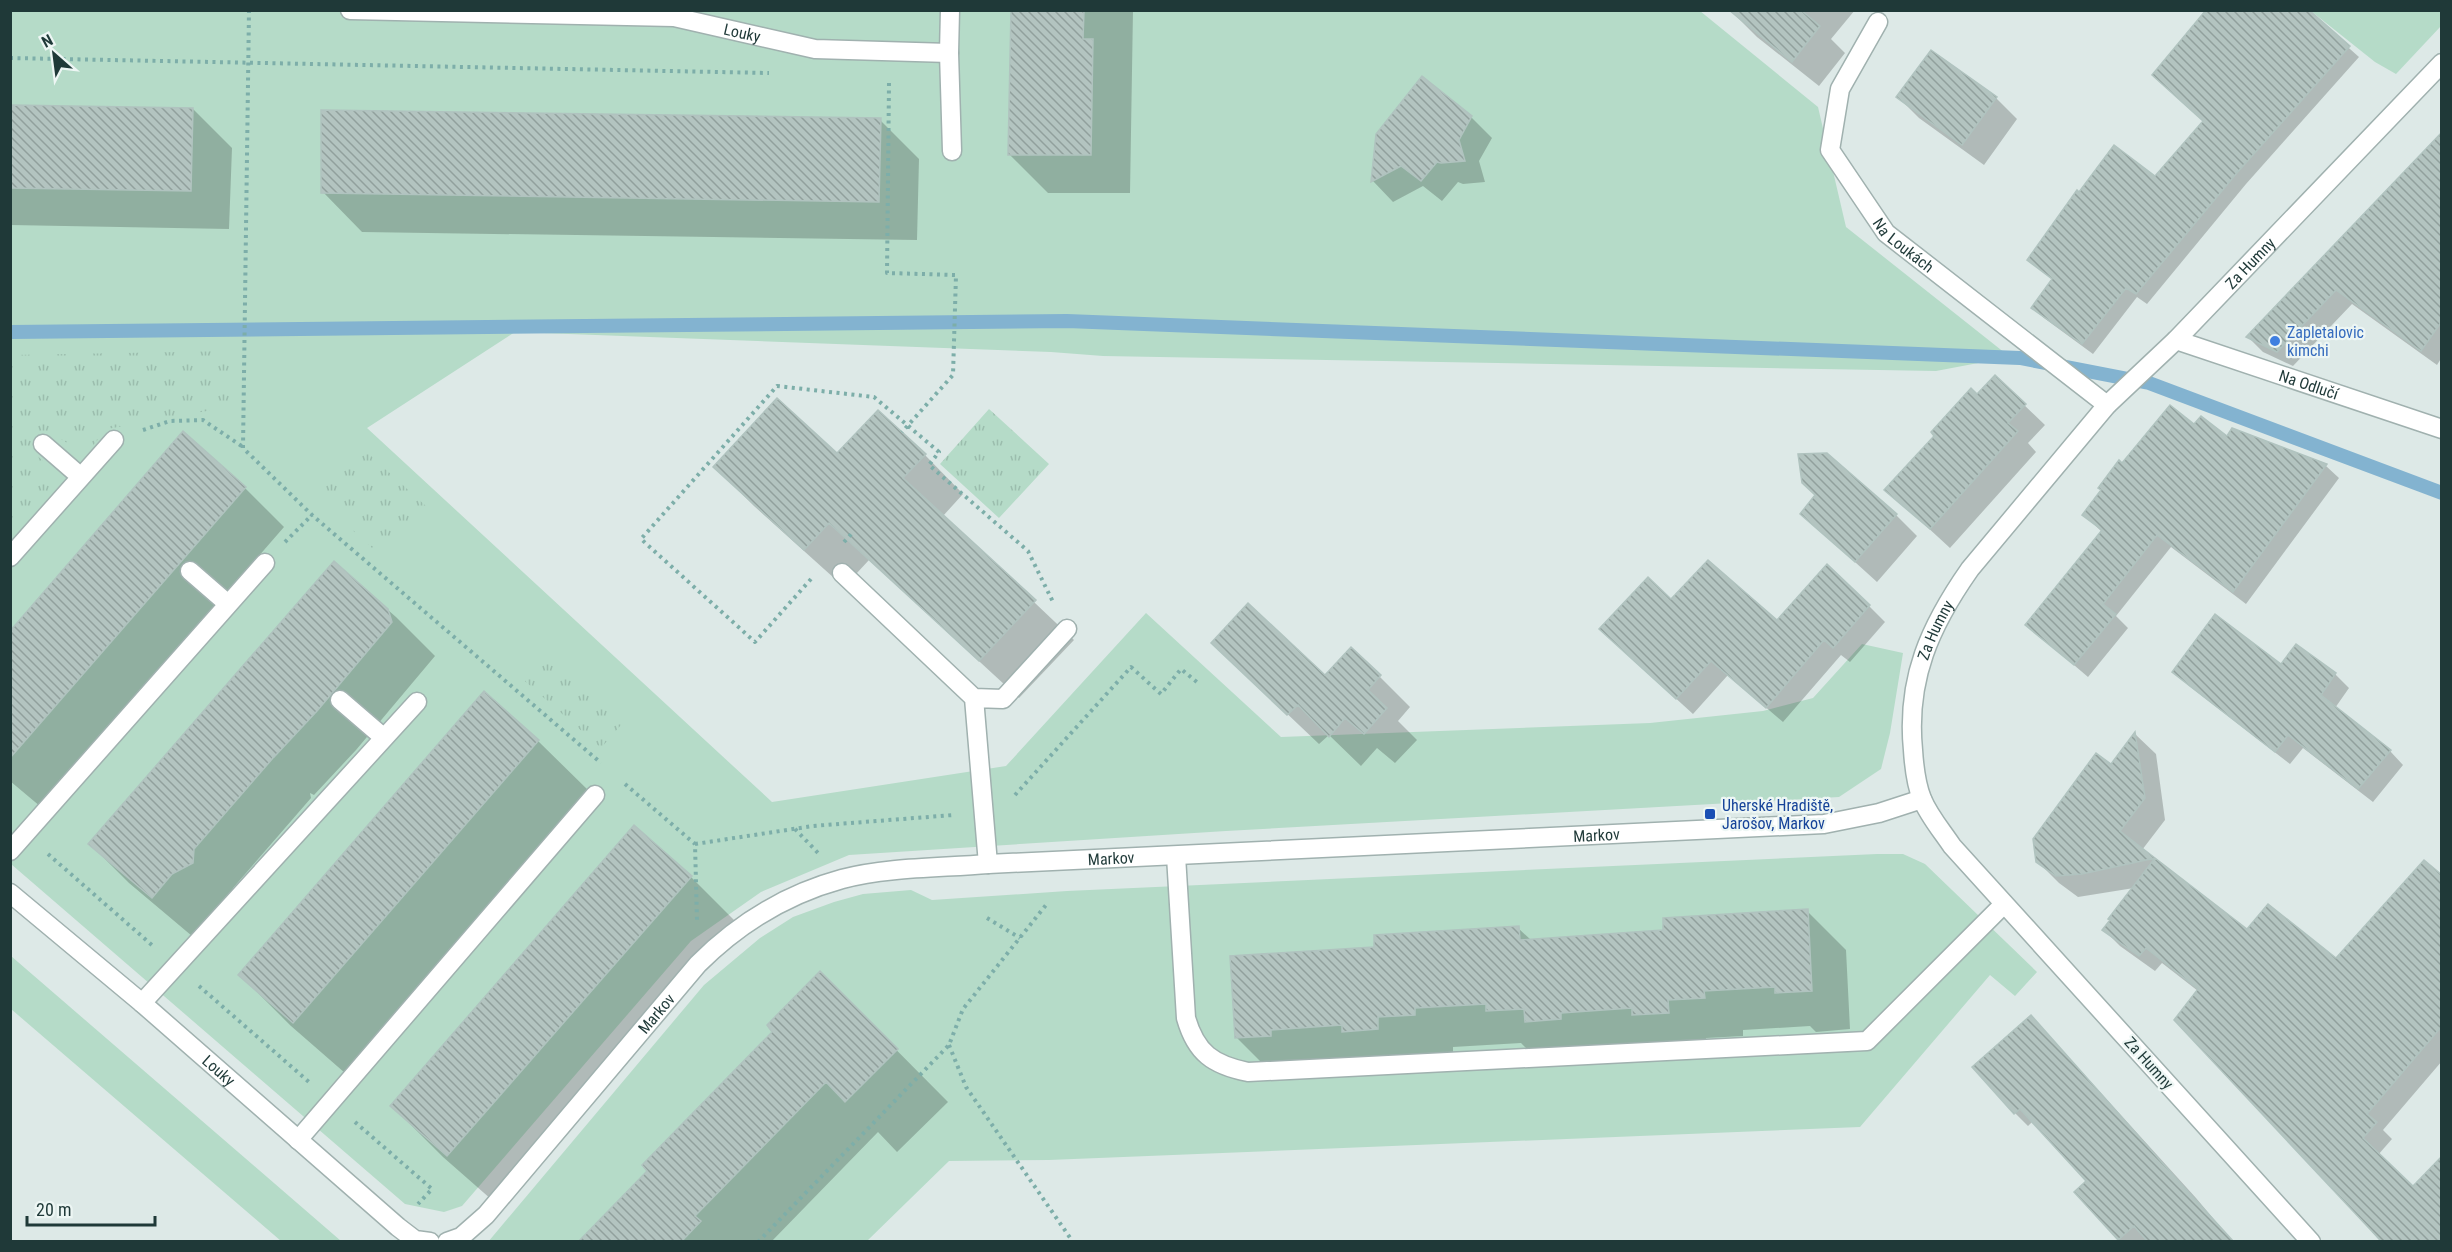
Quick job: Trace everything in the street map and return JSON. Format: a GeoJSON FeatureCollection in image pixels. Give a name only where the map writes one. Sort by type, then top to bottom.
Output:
{"type":"FeatureCollection","features":[{"type":"Feature","properties":{"kind":"street","name":"Louky"},"geometry":{"type":"LineString","coordinates":[[350,10],[674,14],[816,49],[950,53]]}},
{"type":"Feature","properties":{"kind":"street"},"geometry":{"type":"LineString","coordinates":[[950,10],[952,151]]}},
{"type":"Feature","properties":{"kind":"street","name":"Na Loukách"},"geometry":{"type":"LineString","coordinates":[[1878,22],[1840,89],[1830,150],[1886,233],[2107,405]]}},
{"type":"Feature","properties":{"kind":"street","name":"Za Humny"},"geometry":{"type":"LineString","coordinates":[[2312,1242],[1952,846],[1922,799],[1914,769],[1911,705],[1926,649],[1938,621],[1970,569],[2107,405],[2176,340],[2442,63]]}},
{"type":"Feature","properties":{"kind":"street","name":"Na Odlučí"},"geometry":{"type":"LineString","coordinates":[[2176,340],[2442,429]]}},
{"type":"Feature","properties":{"kind":"street"},"geometry":{"type":"LineString","coordinates":[[10,557],[114,440]]}},
{"type":"Feature","properties":{"kind":"street"},"geometry":{"type":"LineString","coordinates":[[43,444],[81,477]]}},
{"type":"Feature","properties":{"kind":"street"},"geometry":{"type":"LineString","coordinates":[[10,851],[265,563]]}},
{"type":"Feature","properties":{"kind":"street"},"geometry":{"type":"LineString","coordinates":[[190,571],[228,604]]}},
{"type":"Feature","properties":{"kind":"street"},"geometry":{"type":"LineString","coordinates":[[842,573],[975,698],[1003,699],[1067,629]]}},
{"type":"Feature","properties":{"kind":"street"},"geometry":{"type":"LineString","coordinates":[[975,698],[988,864]]}},
{"type":"Feature","properties":{"kind":"street"},"geometry":{"type":"LineString","coordinates":[[340,700],[383,737]]}},
{"type":"Feature","properties":{"kind":"street"},"geometry":{"type":"LineString","coordinates":[[142,1002],[417,702]]}},
{"type":"Feature","properties":{"kind":"street"},"geometry":{"type":"LineString","coordinates":[[298,1140],[595,795]]}},
{"type":"Feature","properties":{"kind":"street","name":"Markov"},"geometry":{"type":"LineString","coordinates":[[447,1242],[461,1237],[486,1215],[698,964],[722,940],[796,895],[843,879],[988,864],[1824,824],[1879,813],[1922,799]]}},
{"type":"Feature","properties":{"kind":"street"},"geometry":{"type":"LineString","coordinates":[[1176,856],[1186,1018],[1192,1039],[1215,1062],[1248,1072],[1867,1041],[2004,904]]}},
{"type":"Feature","properties":{"kind":"street","name":"Louky"},"geometry":{"type":"LineString","coordinates":[[10,893],[142,1002],[398,1227],[415,1240],[430,1242]]}},
{"type":"Feature","properties":{"kind":"path"},"geometry":{"type":"LineString","coordinates":[[249,10],[243,448],[312,514],[606,768]]}},
{"type":"Feature","properties":{"kind":"path"},"geometry":{"type":"LineString","coordinates":[[10,58],[770,73]]}},
{"type":"Feature","properties":{"kind":"path"},"geometry":{"type":"LineString","coordinates":[[889,75],[887,273],[956,275],[953,375],[902,432]]}},
{"type":"Feature","properties":{"kind":"path"},"geometry":{"type":"LineString","coordinates":[[816,574],[755,642],[641,539],[777,386],[874,397],[939,452],[928,465],[1028,552],[1053,602],[1061,610]]}},
{"type":"Feature","properties":{"kind":"path"},"geometry":{"type":"LineString","coordinates":[[838,548],[854,531]]}},
{"type":"Feature","properties":{"kind":"path"},"geometry":{"type":"LineString","coordinates":[[623,783],[695,844],[698,964]]}},
{"type":"Feature","properties":{"kind":"path"},"geometry":{"type":"LineString","coordinates":[[25,835],[432,1189],[398,1227]]}},
{"type":"Feature","properties":{"kind":"path"},"geometry":{"type":"LineString","coordinates":[[758,1242],[949,1045],[963,1009],[1046,905]]}},
{"type":"Feature","properties":{"kind":"path"},"geometry":{"type":"LineString","coordinates":[[987,918],[1020,938]]}},
{"type":"Feature","properties":{"kind":"path"},"geometry":{"type":"LineString","coordinates":[[949,1045],[966,1087],[1073,1242]]}},
{"type":"Feature","properties":{"kind":"green space"},"geometry":{"type":"Polygon","coordinates":[[[11,11],[1700,11],[1818,107],[1846,227],[2010,357],[1936,371],[1103,356],[1051,352],[515,332],[367,428],[772,802],[1006,766],[1146,613],[1281,737],[1650,723],[1763,711],[1813,698],[1862,644],[1903,653],[1890,733],[1881,769],[1839,797],[1226,831],[849,855],[761,892],[691,941],[462,1206],[444,1212],[405,1204],[11,864],[11,11]]]}},
{"type":"Feature","properties":{"kind":"green space"},"geometry":{"type":"Polygon","coordinates":[[[2311,11],[2441,11],[2441,26],[2396,74],[2375,62],[2311,11]]]}},
{"type":"Feature","properties":{"kind":"green space"},"geometry":{"type":"Polygon","coordinates":[[[235,351],[229,407],[107,429],[88,451],[79,451],[52,433],[35,454],[55,471],[58,478],[55,487],[11,537],[11,355],[235,351]]]}},
{"type":"Feature","properties":{"kind":"green space"},"geometry":{"type":"Polygon","coordinates":[[[989,409],[1049,464],[999,518],[940,464],[989,409]]]}},
{"type":"Feature","properties":{"kind":"green space"},"geometry":{"type":"Polygon","coordinates":[[[360,446],[427,507],[382,557],[315,496],[360,446]]]}},
{"type":"Feature","properties":{"kind":"green space"},"geometry":{"type":"Polygon","coordinates":[[[545,646],[627,718],[601,748],[519,676],[545,646]]]}},
{"type":"Feature","properties":{"kind":"green space"},"geometry":{"type":"Polygon","coordinates":[[[1903,854],[1925,864],[2037,972],[2015,996],[1990,975],[1860,1127],[1049,1160],[949,1161],[867,1241],[488,1242],[704,985],[760,938],[793,917],[834,902],[863,894],[911,890],[932,900],[1067,891],[1903,854]]]}},
{"type":"Feature","properties":{"kind":"green space"},"geometry":{"type":"Polygon","coordinates":[[[11,956],[341,1241],[281,1241],[11,1009],[11,956]]]}},
{"type":"Feature","properties":{"kind":"building"},"geometry":{"type":"Polygon","coordinates":[[[1011,10],[1084,10],[1083,39],[1093,39],[1091,155],[1008,155],[1011,10]]]}},
{"type":"Feature","properties":{"kind":"building"},"geometry":{"type":"Polygon","coordinates":[[[1729,10],[1801,10],[1820,26],[1792,62],[1729,10]]]}},
{"type":"Feature","properties":{"kind":"building"},"geometry":{"type":"Polygon","coordinates":[[[2206,10],[2309,10],[2350,46],[2236,174],[2136,294],[2126,288],[2082,344],[2031,308],[2052,279],[2027,260],[2077,190],[2079,192],[2114,145],[2155,176],[2203,121],[2152,75],[2206,10]]]}},
{"type":"Feature","properties":{"kind":"building"},"geometry":{"type":"Polygon","coordinates":[[[1931,50],[1997,97],[1962,145],[1896,97],[1931,50]]]}},
{"type":"Feature","properties":{"kind":"building"},"geometry":{"type":"Polygon","coordinates":[[[1422,76],[1472,116],[1459,140],[1465,161],[1437,162],[1421,181],[1401,166],[1371,182],[1376,134],[1422,76]]]}},
{"type":"Feature","properties":{"kind":"building"},"geometry":{"type":"Polygon","coordinates":[[[10,105],[193,108],[191,191],[10,188],[10,105]]]}},
{"type":"Feature","properties":{"kind":"building"},"geometry":{"type":"Polygon","coordinates":[[[321,110],[881,118],[879,202],[321,193],[321,110]]]}},
{"type":"Feature","properties":{"kind":"building"},"geometry":{"type":"Polygon","coordinates":[[[2442,132],[2442,321],[2421,351],[2336,290],[2277,352],[2246,337],[2442,132]]]}},
{"type":"Feature","properties":{"kind":"building"},"geometry":{"type":"Polygon","coordinates":[[[1995,375],[2026,404],[2008,423],[2018,431],[1930,529],[1884,490],[1934,436],[1931,432],[1971,388],[1977,394],[1995,375]]]}},
{"type":"Feature","properties":{"kind":"building"},"geometry":{"type":"Polygon","coordinates":[[[777,398],[837,453],[878,410],[926,454],[903,478],[1036,600],[979,661],[829,523],[804,550],[713,467],[777,398]]]}},
{"type":"Feature","properties":{"kind":"building"},"geometry":{"type":"Polygon","coordinates":[[[2170,405],[2194,424],[2201,416],[2227,436],[2232,428],[2327,464],[2233,592],[2157,535],[2103,604],[2116,614],[2074,665],[2025,625],[2102,530],[2082,515],[2101,490],[2098,488],[2119,460],[2122,463],[2170,405]]]}},
{"type":"Feature","properties":{"kind":"building"},"geometry":{"type":"Polygon","coordinates":[[[183,431],[246,487],[10,758],[10,631],[183,431]]]}},
{"type":"Feature","properties":{"kind":"building"},"geometry":{"type":"Polygon","coordinates":[[[1827,453],[1897,514],[1855,562],[1800,514],[1815,495],[1802,483],[1798,454],[1827,453]]]}},
{"type":"Feature","properties":{"kind":"building"},"geometry":{"type":"Polygon","coordinates":[[[1708,560],[1777,620],[1827,564],[1870,605],[1833,648],[1824,640],[1766,708],[1711,661],[1676,699],[1599,629],[1648,577],[1671,599],[1708,560]]]}},
{"type":"Feature","properties":{"kind":"building"},"geometry":{"type":"Polygon","coordinates":[[[334,561],[388,609],[392,622],[317,711],[274,757],[272,756],[273,758],[194,849],[193,863],[172,874],[152,898],[88,844],[334,561]]]}},
{"type":"Feature","properties":{"kind":"building"},"geometry":{"type":"Polygon","coordinates":[[[1248,603],[1325,675],[1351,647],[1381,675],[1368,690],[1387,708],[1364,734],[1345,718],[1329,737],[1298,705],[1287,715],[1211,643],[1248,603]]]}},
{"type":"Feature","properties":{"kind":"building"},"geometry":{"type":"Polygon","coordinates":[[[2215,614],[2281,664],[2296,644],[2336,673],[2321,695],[2391,750],[2358,789],[2288,735],[2275,752],[2172,672],[2215,614]]]}},
{"type":"Feature","properties":{"kind":"building"},"geometry":{"type":"Polygon","coordinates":[[[484,691],[539,740],[293,1023],[238,975],[484,691]]]}},
{"type":"Feature","properties":{"kind":"building"},"geometry":{"type":"Polygon","coordinates":[[[2135,732],[2145,798],[2120,831],[2155,858],[2082,874],[2056,876],[2036,862],[2033,839],[2096,753],[2111,764],[2135,732]]]}},
{"type":"Feature","properties":{"kind":"building"},"geometry":{"type":"Polygon","coordinates":[[[634,825],[692,876],[447,1156],[390,1106],[634,825]]]}},
{"type":"Feature","properties":{"kind":"building"},"geometry":{"type":"Polygon","coordinates":[[[2155,858],[2247,929],[2268,904],[2336,958],[2424,860],[2442,875],[2442,1026],[2367,1114],[2377,1122],[2363,1138],[2413,1186],[2442,1156],[2442,1242],[2382,1242],[2174,1020],[2198,989],[2146,948],[2139,956],[2102,930],[2155,858]]]}},
{"type":"Feature","properties":{"kind":"building"},"geometry":{"type":"Polygon","coordinates":[[[1808,909],[1812,991],[1775,993],[1775,987],[1704,991],[1705,998],[1668,1000],[1669,1013],[1632,1015],[1632,1008],[1561,1013],[1561,1019],[1525,1022],[1524,1009],[1486,1011],[1486,1004],[1415,1008],[1415,1015],[1378,1017],[1378,1029],[1342,1032],[1342,1025],[1271,1030],[1271,1036],[1235,1038],[1230,956],[1374,947],[1374,935],[1519,926],[1520,940],[1663,930],[1663,918],[1808,909]]]}},
{"type":"Feature","properties":{"kind":"building"},"geometry":{"type":"Polygon","coordinates":[[[820,971],[898,1049],[845,1102],[826,1082],[695,1216],[701,1221],[681,1242],[578,1242],[647,1171],[642,1165],[772,1032],[767,1025],[820,971]]]}},
{"type":"Feature","properties":{"kind":"building"},"geometry":{"type":"Polygon","coordinates":[[[2031,1015],[2234,1242],[2148,1242],[2134,1226],[2118,1240],[2074,1192],[2086,1181],[2020,1109],[2014,1114],[1972,1067],[2031,1015]]]}},
{"type":"Feature","properties":{"kind":"waterway"},"geometry":{"type":"LineString","coordinates":[[10,332],[1067,321],[2020,358],[2149,383],[2442,493]]}},
{"type":"Feature","properties":{"kind":"place","name":"Zapletalovic kimchi"},"geometry":{"type":"Point","coordinates":[2275,341]}},
{"type":"Feature","properties":{"kind":"place","name":"Uherské Hradiště, Jarošov, Markov"},"geometry":{"type":"Point","coordinates":[1710,814]}}]}
